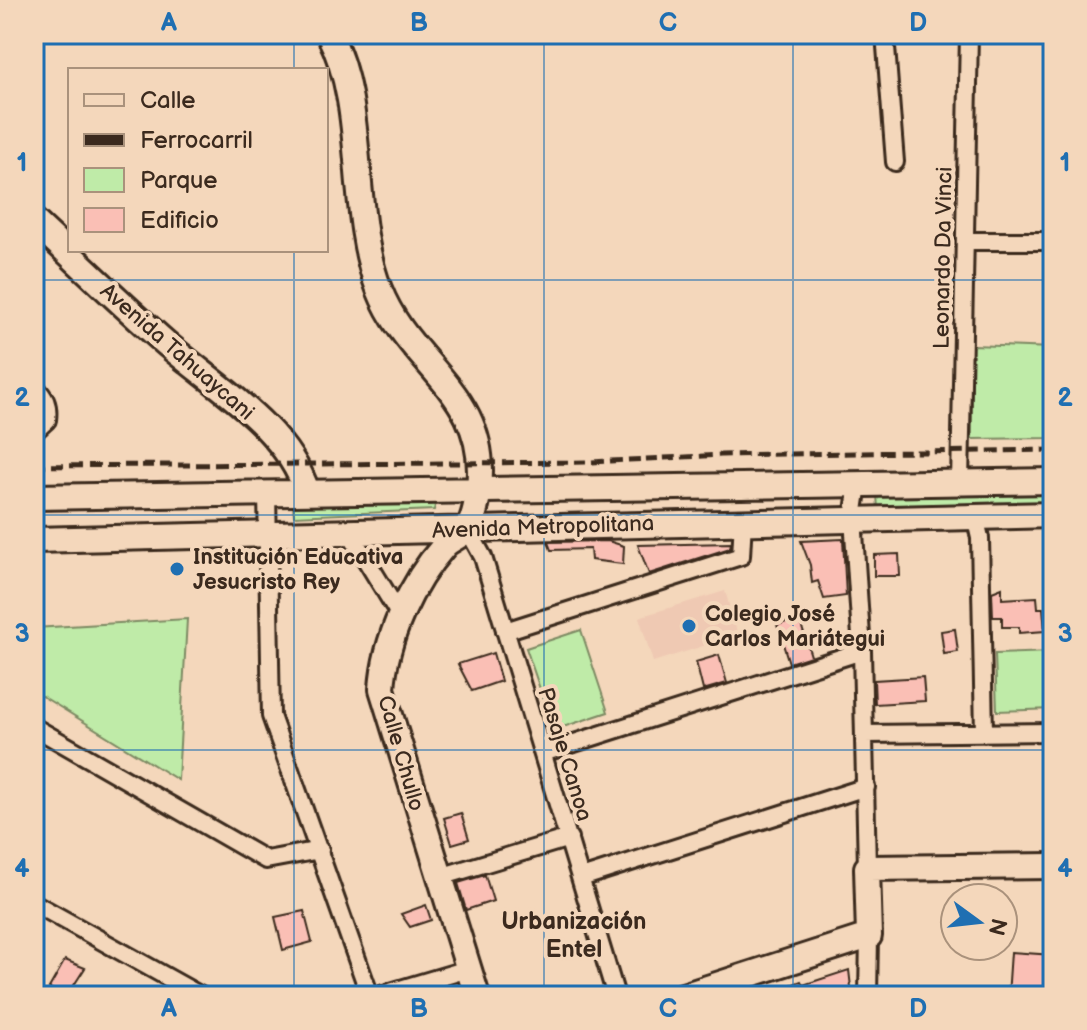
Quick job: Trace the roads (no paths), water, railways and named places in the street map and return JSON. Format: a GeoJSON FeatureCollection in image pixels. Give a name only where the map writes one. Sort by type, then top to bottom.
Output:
{"type":"FeatureCollection","features":[{"type":"Feature","properties":{"kind":"main road"},"geometry":{"type":"LineString","coordinates":[[329,34],[346,89],[367,249],[379,289],[401,335],[463,403],[477,434],[479,490],[467,528]]}},
{"type":"Feature","properties":{"kind":"main road","name":"Avenida Tahuaycani"},"geometry":{"type":"LineString","coordinates":[[34,221],[163,341],[255,419],[298,466],[307,492]]}},
{"type":"Feature","properties":{"kind":"main road","name":"Avenida Metropolitana"},"geometry":{"type":"LineString","coordinates":[[34,497],[1053,481]]}},
{"type":"Feature","properties":{"kind":"main road","name":"Avenida Metropolitana"},"geometry":{"type":"LineString","coordinates":[[34,540],[743,520],[1053,515]]}},
{"type":"Feature","properties":{"kind":"main road","name":"Calle Chullo"},"geometry":{"type":"LineString","coordinates":[[467,528],[445,544],[421,578],[401,617],[383,669],[382,689],[477,996]]}},
{"type":"Feature","properties":{"kind":"main road"},"geometry":{"type":"LineString","coordinates":[[683,996],[869,936],[867,868],[1053,866]]}},
{"type":"Feature","properties":{"kind":"street"},"geometry":{"type":"LineString","coordinates":[[885,34],[895,162]]}},
{"type":"Feature","properties":{"kind":"street","name":"Leonardo Da Vinci"},"geometry":{"type":"LineString","coordinates":[[960,483],[969,34]]}},
{"type":"Feature","properties":{"kind":"street"},"geometry":{"type":"LineString","coordinates":[[965,241],[1053,241]]}},
{"type":"Feature","properties":{"kind":"street"},"geometry":{"type":"LineString","coordinates":[[34,386],[44,396],[48,408],[47,420],[34,432]]}},
{"type":"Feature","properties":{"kind":"street"},"geometry":{"type":"LineString","coordinates":[[858,484],[853,518],[862,651],[867,868]]}},
{"type":"Feature","properties":{"kind":"street"},"geometry":{"type":"LineString","coordinates":[[267,493],[271,716],[370,996]]}},
{"type":"Feature","properties":{"kind":"street"},"geometry":{"type":"LineString","coordinates":[[975,516],[980,538],[984,733]]}},
{"type":"Feature","properties":{"kind":"street"},"geometry":{"type":"LineString","coordinates":[[505,631],[741,556],[743,520]]}},
{"type":"Feature","properties":{"kind":"street","name":"Pasaje Canoa"},"geometry":{"type":"LineString","coordinates":[[467,528],[483,557],[616,996]]}},
{"type":"Feature","properties":{"kind":"street"},"geometry":{"type":"LineString","coordinates":[[349,532],[401,617]]}},
{"type":"Feature","properties":{"kind":"street"},"geometry":{"type":"LineString","coordinates":[[543,753],[862,651]]}},
{"type":"Feature","properties":{"kind":"street"},"geometry":{"type":"LineString","coordinates":[[864,734],[1053,732]]}},
{"type":"Feature","properties":{"kind":"street"},"geometry":{"type":"LineString","coordinates":[[36,734],[266,860],[320,850]]}},
{"type":"Feature","properties":{"kind":"street"},"geometry":{"type":"LineString","coordinates":[[581,878],[866,787]]}},
{"type":"Feature","properties":{"kind":"street"},"geometry":{"type":"LineString","coordinates":[[440,877],[569,838]]}},
{"type":"Feature","properties":{"kind":"street"},"geometry":{"type":"LineString","coordinates":[[34,903],[201,996]]}},
{"type":"Feature","properties":{"kind":"street"},"geometry":{"type":"LineString","coordinates":[[868,996],[869,936]]}},
{"type":"Feature","properties":{"kind":"street"},"geometry":{"type":"LineString","coordinates":[[377,996],[468,969]]}},
{"type":"Feature","properties":{"kind":"railway"},"geometry":{"type":"LineString","coordinates":[[34,466],[592,462],[721,455],[1053,450]]}},
{"type":"Feature","properties":{"kind":"place","name":"Institución Educativa Jesucristo Rey"},"geometry":{"type":"Point","coordinates":[177,569]}},
{"type":"Feature","properties":{"kind":"place","name":"Colegio José Carlos Mariátegui"},"geometry":{"type":"Point","coordinates":[689,626]}},
{"type":"Feature","properties":{"kind":"district","name":"Urbanización Entel"},"geometry":{"type":"Point","coordinates":[574,935]}}]}
